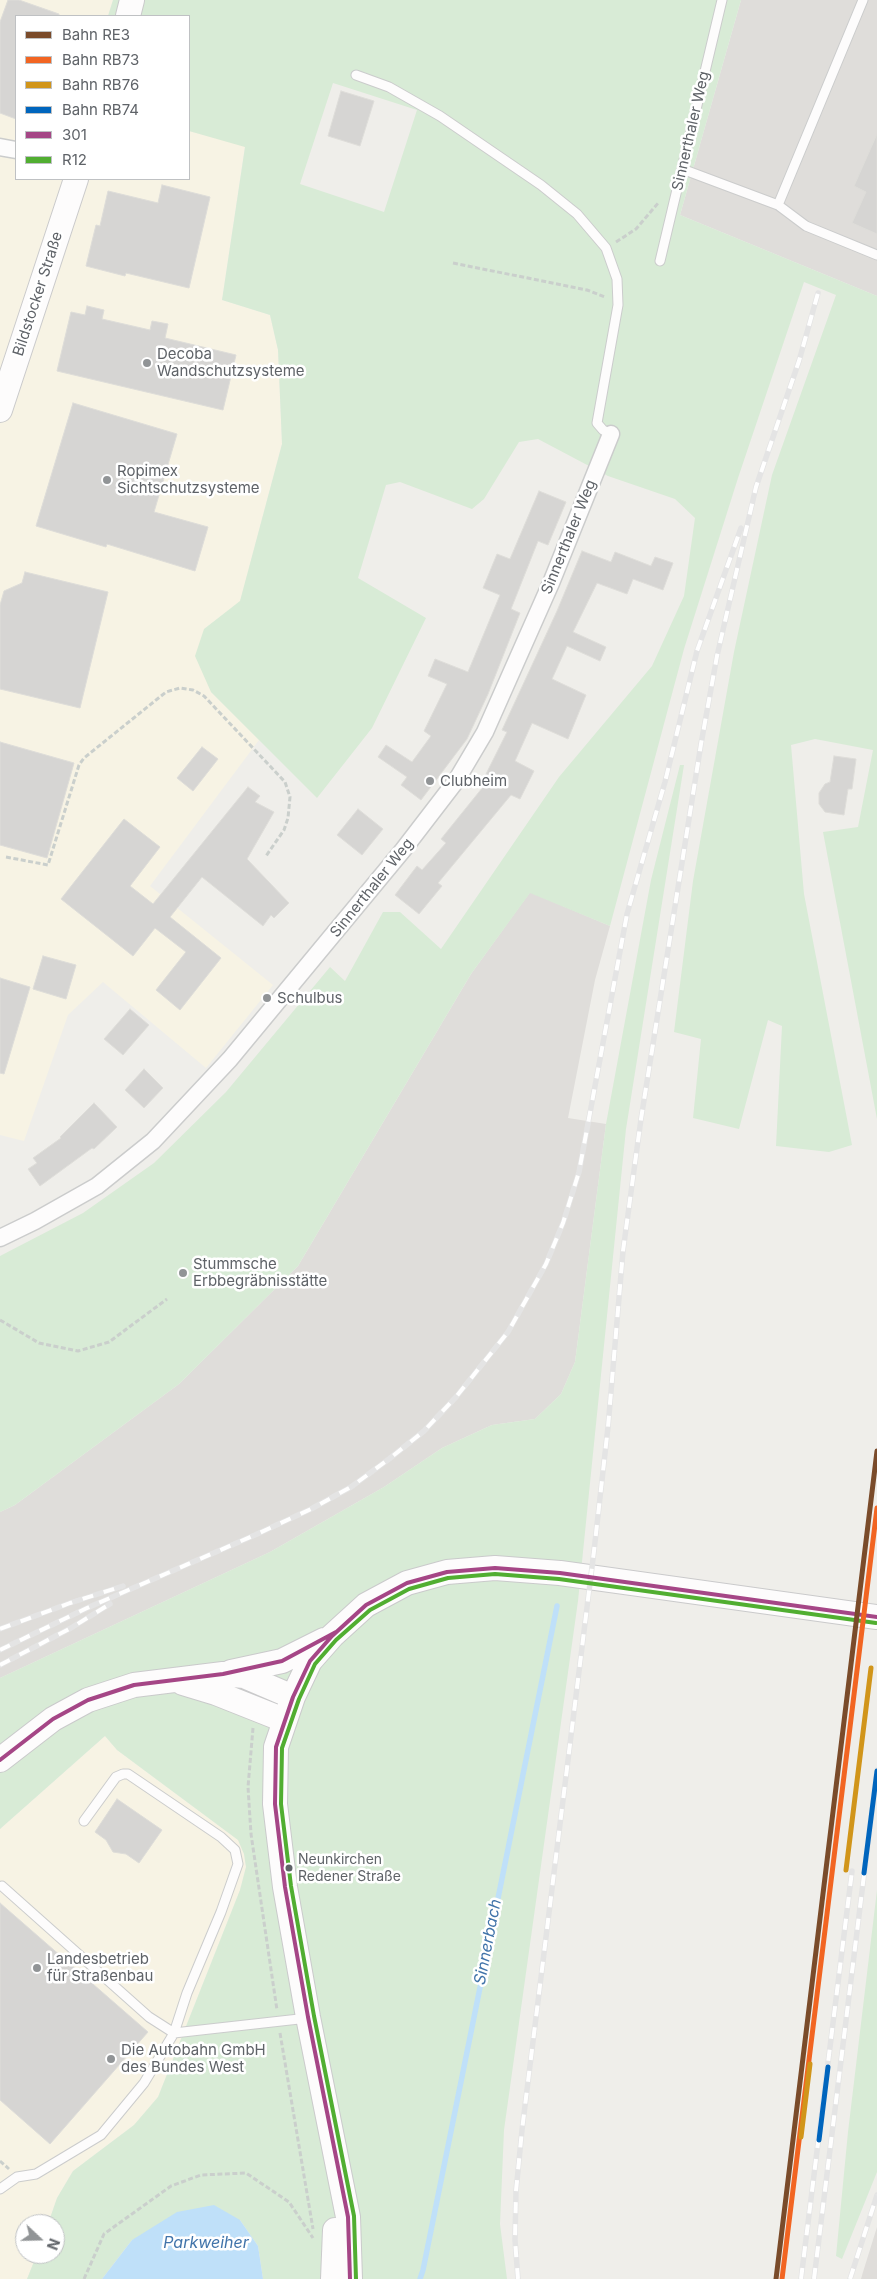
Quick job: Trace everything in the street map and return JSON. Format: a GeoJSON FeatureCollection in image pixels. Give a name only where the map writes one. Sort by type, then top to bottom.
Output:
{"type":"FeatureCollection","features":[{"type":"Feature","properties":{"kind":"main road"},"geometry":{"type":"LineString","coordinates":[[128,15],[132,0]]}},
{"type":"Feature","properties":{"kind":"main road","name":"Bildstocker Straße"},"geometry":{"type":"LineString","coordinates":[[0,410],[76,180]]}},
{"type":"Feature","properties":{"kind":"main road"},"geometry":{"type":"LineString","coordinates":[[350,2279],[348,2217],[308,2018],[285,1887],[275,1804],[276,1747],[293,1696],[310,1661],[332,1636],[366,1605],[407,1583],[447,1572],[495,1568],[560,1573],[877,1617]]}},
{"type":"Feature","properties":{"kind":"main road"},"geometry":{"type":"LineString","coordinates":[[0,1760],[53,1719],[88,1700],[134,1685],[224,1674],[282,1661],[332,1636]]}},
{"type":"Feature","properties":{"kind":"main road"},"geometry":{"type":"LineString","coordinates":[[224,1674],[244,1676],[293,1696]]}},
{"type":"Feature","properties":{"kind":"main road"},"geometry":{"type":"LineString","coordinates":[[173,1680],[216,1693],[284,1720]]}},
{"type":"Feature","properties":{"kind":"main road"},"geometry":{"type":"LineString","coordinates":[[333,2279],[334,2153]]}},
{"type":"Feature","properties":{"kind":"street"},"geometry":{"type":"LineString","coordinates":[[0,147],[15,150]]}},
{"type":"Feature","properties":{"kind":"street","name":"Sinnerthaler Weg"},"geometry":{"type":"LineString","coordinates":[[0,1238],[97,1186],[153,1141],[230,1060],[403,850],[456,781],[485,732],[547,592],[611,434]]}},
{"type":"Feature","properties":{"kind":"lane","name":"Sinnerthaler Weg"},"geometry":{"type":"LineString","coordinates":[[660,261],[722,0]]}},
{"type":"Feature","properties":{"kind":"lane"},"geometry":{"type":"LineString","coordinates":[[778,205],[862,0]]}},
{"type":"Feature","properties":{"kind":"lane"},"geometry":{"type":"LineString","coordinates":[[356,75],[389,87],[440,116],[541,185],[577,214],[606,248],[617,279],[618,305],[597,423],[603,430],[611,434]]}},
{"type":"Feature","properties":{"kind":"lane"},"geometry":{"type":"LineString","coordinates":[[682,169],[778,205],[806,226],[877,255]]}},
{"type":"Feature","properties":{"kind":"lane"},"geometry":{"type":"LineString","coordinates":[[0,2189],[17,2177],[36,2174],[101,2136],[144,2083],[174,2033],[187,1993],[221,1912],[238,1864],[235,1850],[221,1837],[128,1774],[116,1777],[84,1821]]}},
{"type":"Feature","properties":{"kind":"lane"},"geometry":{"type":"LineString","coordinates":[[2,1886],[149,2017],[174,2033],[202,2028],[308,2018]]}},
{"type":"Feature","properties":{"kind":"path"},"geometry":{"type":"LineString","coordinates":[[606,248],[636,229],[661,198]]}},
{"type":"Feature","properties":{"kind":"path"},"geometry":{"type":"LineString","coordinates":[[453,263],[587,290],[602,295],[618,305]]}},
{"type":"Feature","properties":{"kind":"path"},"geometry":{"type":"LineString","coordinates":[[6,857],[48,865],[79,765],[84,758],[166,692],[180,688],[193,690],[204,696],[286,782],[290,798],[288,818],[284,830],[266,856]]}},
{"type":"Feature","properties":{"kind":"path"},"geometry":{"type":"LineString","coordinates":[[0,1320],[39,1343],[78,1351],[108,1342],[167,1299]]}},
{"type":"Feature","properties":{"kind":"path"},"geometry":{"type":"LineString","coordinates":[[84,2279],[104,2234],[171,2186],[201,2174],[246,2173],[289,2202],[314,2240],[251,1834],[248,1787],[254,1735],[252,1720]]}},
{"type":"Feature","properties":{"kind":"shaded area"},"geometry":{"type":"Polygon","coordinates":[[[0,0],[113,0],[108,15],[15,15],[15,180],[190,180],[190,131],[245,146],[222,300],[270,315],[278,350],[282,444],[240,602],[204,629],[211,692],[259,740],[150,886],[273,985],[206,1068],[103,982],[68,1015],[24,1141],[0,1135],[0,0]]]}},
{"type":"Feature","properties":{"kind":"shaded area"},"geometry":{"type":"Polygon","coordinates":[[[741,0],[877,0],[877,296],[680,215],[741,0]]]}},
{"type":"Feature","properties":{"kind":"shaded area"},"geometry":{"type":"Polygon","coordinates":[[[530,892],[610,926],[595,980],[568,1118],[606,1124],[575,1362],[561,1394],[535,1419],[492,1425],[442,1448],[384,1487],[270,1552],[0,1678],[0,1512],[15,1505],[179,1384],[298,1266],[471,974],[530,892]]]}},
{"type":"Feature","properties":{"kind":"shaded area"},"geometry":{"type":"Polygon","coordinates":[[[105,1736],[117,1750],[238,1840],[244,1854],[246,1867],[240,1890],[158,2097],[134,2125],[73,2171],[57,2198],[51,2214],[15,2214],[15,2264],[33,2264],[27,2279],[0,2279],[0,1829],[105,1736]]]}},
{"type":"Feature","properties":{"kind":"shaded area"},"geometry":{"type":"Polygon","coordinates":[[[877,2227],[877,2279],[861,2279],[863,2272],[877,2227]]]}},
{"type":"Feature","properties":{"kind":"green space"},"geometry":{"type":"Polygon","coordinates":[[[113,0],[741,0],[680,215],[877,296],[877,1119],[823,832],[858,827],[873,750],[815,739],[791,745],[804,894],[852,1145],[829,1152],[776,1146],[782,1026],[768,1020],[739,1129],[693,1118],[701,1039],[674,1032],[693,881],[734,652],[772,475],[836,295],[804,282],[738,478],[684,649],[610,926],[530,893],[471,974],[298,1266],[179,1384],[15,1505],[0,1512],[0,1256],[83,1213],[154,1163],[226,1092],[330,967],[345,981],[383,912],[400,912],[441,949],[559,777],[652,666],[684,596],[695,518],[675,499],[608,476],[538,439],[519,442],[484,499],[472,509],[400,482],[386,485],[358,578],[426,618],[372,728],[317,798],[211,692],[195,656],[204,629],[240,601],[282,444],[278,350],[270,315],[222,300],[245,147],[190,131],[190,15],[108,15],[113,0]],[[333,83],[300,184],[384,212],[417,110],[333,83]]]}},
{"type":"Feature","properties":{"kind":"green space"},"geometry":{"type":"Polygon","coordinates":[[[680,765],[684,765],[626,1129],[578,1601],[504,2130],[500,2224],[507,2279],[263,2279],[258,2246],[240,2220],[132,2240],[102,2279],[27,2279],[33,2264],[65,2264],[65,2214],[51,2214],[57,2198],[73,2171],[134,2125],[158,2097],[240,1890],[246,1867],[244,1854],[238,1840],[117,1750],[105,1736],[0,1829],[0,1678],[270,1552],[384,1487],[442,1448],[492,1425],[535,1419],[561,1394],[575,1362],[606,1124],[651,880],[680,765]]]}},
{"type":"Feature","properties":{"kind":"green space"},"geometry":{"type":"Polygon","coordinates":[[[877,1890],[877,2172],[842,2259],[836,2256],[848,2132],[877,1890]]]}},
{"type":"Feature","properties":{"kind":"water","name":"Parkweiher"},"geometry":{"type":"Polygon","coordinates":[[[214,2205],[240,2220],[258,2246],[263,2279],[102,2279],[132,2240],[177,2212],[214,2205]]]}},
{"type":"Feature","properties":{"kind":"building"},"geometry":{"type":"Polygon","coordinates":[[[8,0],[19,0],[59,14],[15,15],[15,119],[0,113],[0,22],[8,0]]]}},
{"type":"Feature","properties":{"kind":"building"},"geometry":{"type":"Polygon","coordinates":[[[341,91],[374,101],[360,146],[328,136],[341,91]]]}},
{"type":"Feature","properties":{"kind":"building"},"geometry":{"type":"Polygon","coordinates":[[[877,134],[877,234],[852,223],[866,192],[854,186],[877,134]]]}},
{"type":"Feature","properties":{"kind":"building"},"geometry":{"type":"Polygon","coordinates":[[[162,185],[210,197],[189,288],[126,273],[125,276],[86,266],[96,225],[100,226],[108,191],[158,203],[162,185]]]}},
{"type":"Feature","properties":{"kind":"building","name":"Decoba Wandschutzsysteme"},"geometry":{"type":"Polygon","coordinates":[[[87,306],[104,310],[102,319],[150,330],[152,321],[168,324],[165,338],[236,355],[223,410],[57,371],[71,312],[85,315],[87,306]]]}},
{"type":"Feature","properties":{"kind":"building","name":"Ropimex Sichtschutzsysteme"},"geometry":{"type":"Polygon","coordinates":[[[73,403],[177,434],[154,512],[208,527],[195,571],[107,544],[106,547],[36,526],[73,403]]]}},
{"type":"Feature","properties":{"kind":"building"},"geometry":{"type":"Polygon","coordinates":[[[539,491],[566,502],[548,545],[538,541],[511,609],[520,613],[488,694],[467,739],[421,800],[401,785],[407,777],[378,757],[386,745],[412,762],[431,736],[424,731],[447,684],[428,676],[435,659],[468,672],[500,595],[483,588],[497,554],[510,559],[539,491]]]}},
{"type":"Feature","properties":{"kind":"building"},"geometry":{"type":"Polygon","coordinates":[[[582,551],[611,562],[615,552],[651,566],[655,557],[673,563],[663,590],[633,579],[627,594],[597,583],[573,632],[606,647],[600,661],[567,646],[552,679],[586,695],[568,739],[532,723],[515,761],[534,771],[520,799],[511,795],[438,883],[442,886],[419,914],[395,895],[417,866],[422,870],[446,843],[441,839],[487,782],[483,780],[507,732],[502,730],[557,611],[582,551]]]}},
{"type":"Feature","properties":{"kind":"building"},"geometry":{"type":"Polygon","coordinates":[[[25,572],[108,592],[80,708],[0,689],[0,605],[4,591],[22,583],[25,572]]]}},
{"type":"Feature","properties":{"kind":"building"},"geometry":{"type":"Polygon","coordinates":[[[0,742],[74,763],[47,858],[0,845],[0,742]]]}},
{"type":"Feature","properties":{"kind":"building"},"geometry":{"type":"Polygon","coordinates":[[[202,747],[218,759],[193,791],[177,778],[202,747]]]}},
{"type":"Feature","properties":{"kind":"building"},"geometry":{"type":"Polygon","coordinates":[[[834,756],[856,759],[852,789],[848,789],[844,815],[825,812],[819,804],[819,793],[825,784],[830,782],[834,756]]]}},
{"type":"Feature","properties":{"kind":"building"},"geometry":{"type":"Polygon","coordinates":[[[248,787],[260,796],[255,802],[274,812],[247,859],[289,903],[274,918],[271,915],[263,926],[202,877],[170,917],[221,958],[180,1010],[156,990],[186,952],[155,928],[133,956],[61,899],[124,819],[160,847],[130,886],[153,904],[248,787]]]}},
{"type":"Feature","properties":{"kind":"building"},"geometry":{"type":"Polygon","coordinates":[[[358,809],[383,829],[362,855],[337,835],[358,809]]]}},
{"type":"Feature","properties":{"kind":"building"},"geometry":{"type":"Polygon","coordinates":[[[43,956],[76,965],[66,999],[33,989],[43,956]]]}},
{"type":"Feature","properties":{"kind":"building"},"geometry":{"type":"Polygon","coordinates":[[[0,978],[30,987],[4,1074],[0,1073],[0,978]]]}},
{"type":"Feature","properties":{"kind":"building"},"geometry":{"type":"Polygon","coordinates":[[[130,1009],[149,1025],[123,1055],[104,1039],[130,1009]]]}},
{"type":"Feature","properties":{"kind":"building"},"geometry":{"type":"Polygon","coordinates":[[[144,1069],[163,1088],[144,1108],[125,1090],[144,1069]]]}},
{"type":"Feature","properties":{"kind":"building"},"geometry":{"type":"Polygon","coordinates":[[[94,1103],[117,1127],[94,1149],[92,1148],[40,1186],[28,1169],[37,1163],[33,1158],[61,1138],[94,1103]]]}},
{"type":"Feature","properties":{"kind":"building"},"geometry":{"type":"Polygon","coordinates":[[[117,1799],[162,1830],[139,1863],[126,1854],[113,1852],[106,1840],[95,1832],[117,1799]]]}},
{"type":"Feature","properties":{"kind":"building","name":"Landesbetrieb für Straßenbau"},"geometry":{"type":"Polygon","coordinates":[[[0,1903],[148,2032],[50,2144],[0,2100],[0,1903]]]}},
{"type":"Feature","properties":{"kind":"waterway","name":"Sinnerbach"},"geometry":{"type":"LineString","coordinates":[[420,2279],[557,1606]]}},
{"type":"Feature","properties":{"kind":"railway"},"geometry":{"type":"LineString","coordinates":[[518,2279],[515,2240],[516,2191],[522,2130],[594,1551],[608,1427],[623,1251],[641,1119],[701,744],[717,656],[756,487],[799,361],[818,293]]}},
{"type":"Feature","properties":{"kind":"railway"},"geometry":{"type":"LineString","coordinates":[[0,1650],[87,1608],[311,1509],[351,1487],[424,1431],[456,1397],[508,1332],[546,1264],[563,1223],[579,1172],[627,914],[665,782],[697,651],[741,528]]}},
{"type":"Feature","properties":{"kind":"railway"},"geometry":{"type":"LineString","coordinates":[[0,1629],[123,1586]]}},
{"type":"Feature","properties":{"kind":"railway"},"geometry":{"type":"LineString","coordinates":[[0,1665],[71,1628],[110,1604]]}},
{"type":"Feature","properties":{"kind":"railway"},"geometry":{"type":"LineString","coordinates":[[814,2279],[877,1770]]}},
{"type":"Feature","properties":{"kind":"railway"},"geometry":{"type":"LineString","coordinates":[[801,2279],[852,1871]]}},
{"type":"Feature","properties":{"kind":"railway"},"geometry":{"type":"LineString","coordinates":[[850,2279],[877,2195]]}},
{"type":"Feature","properties":{"kind":"rail line","name":"RE3"},"geometry":{"type":"LineString","coordinates":[[776,2279],[877,1451]]}},
{"type":"Feature","properties":{"kind":"rail line","name":"RB73"},"geometry":{"type":"LineString","coordinates":[[782,2279],[877,1508]]}},
{"type":"Feature","properties":{"kind":"rail line","name":"RB76"},"geometry":{"type":"LineString","coordinates":[[846,1870],[871,1668]]}},
{"type":"Feature","properties":{"kind":"rail line","name":"RB74"},"geometry":{"type":"LineString","coordinates":[[864,1873],[877,1771]]}},
{"type":"Feature","properties":{"kind":"rail line","name":"RB76"},"geometry":{"type":"LineString","coordinates":[[801,2137],[810,2064]]}},
{"type":"Feature","properties":{"kind":"rail line","name":"RB74"},"geometry":{"type":"LineString","coordinates":[[819,2140],[828,2067]]}},
{"type":"Feature","properties":{"kind":"transit line","name":"301"},"geometry":{"type":"LineString","coordinates":[[350,2279],[348,2217],[308,2017],[285,1887],[275,1804],[276,1747],[293,1697],[310,1661],[332,1636],[366,1605],[407,1583],[447,1572],[495,1568],[560,1573],[877,1617]]}},
{"type":"Feature","properties":{"kind":"transit line","name":"R12"},"geometry":{"type":"LineString","coordinates":[[356,2279],[354,2216],[314,2016],[291,1886],[281,1804],[282,1748],[299,1699],[315,1664],[336,1640],[370,1610],[409,1589],[448,1578],[495,1574],[559,1579],[876,1623]]}},
{"type":"Feature","properties":{"kind":"transit line","name":"301"},"geometry":{"type":"LineString","coordinates":[[0,1760],[53,1719],[88,1700],[134,1685],[223,1674],[282,1661],[336,1632]]}},
{"type":"Feature","properties":{"kind":"place","name":"Decoba Wandschutzsysteme"},"geometry":{"type":"Point","coordinates":[147,363]}},
{"type":"Feature","properties":{"kind":"place","name":"Ropimex Sichtschutzsysteme"},"geometry":{"type":"Point","coordinates":[107,480]}},
{"type":"Feature","properties":{"kind":"place","name":"Clubheim"},"geometry":{"type":"Point","coordinates":[430,781]}},
{"type":"Feature","properties":{"kind":"place","name":"Schulbus"},"geometry":{"type":"Point","coordinates":[267,998]}},
{"type":"Feature","properties":{"kind":"place","name":"Stummsche Erbbegräbnisstätte"},"geometry":{"type":"Point","coordinates":[183,1273]}},
{"type":"Feature","properties":{"kind":"place","name":"Neunkirchen Redener Straße"},"geometry":{"type":"Point","coordinates":[289,1868]}},
{"type":"Feature","properties":{"kind":"place","name":"Landesbetrieb für Straßenbau"},"geometry":{"type":"Point","coordinates":[37,1968]}},
{"type":"Feature","properties":{"kind":"place","name":"Die Autobahn GmbH des Bundes West"},"geometry":{"type":"Point","coordinates":[111,2059]}}]}
